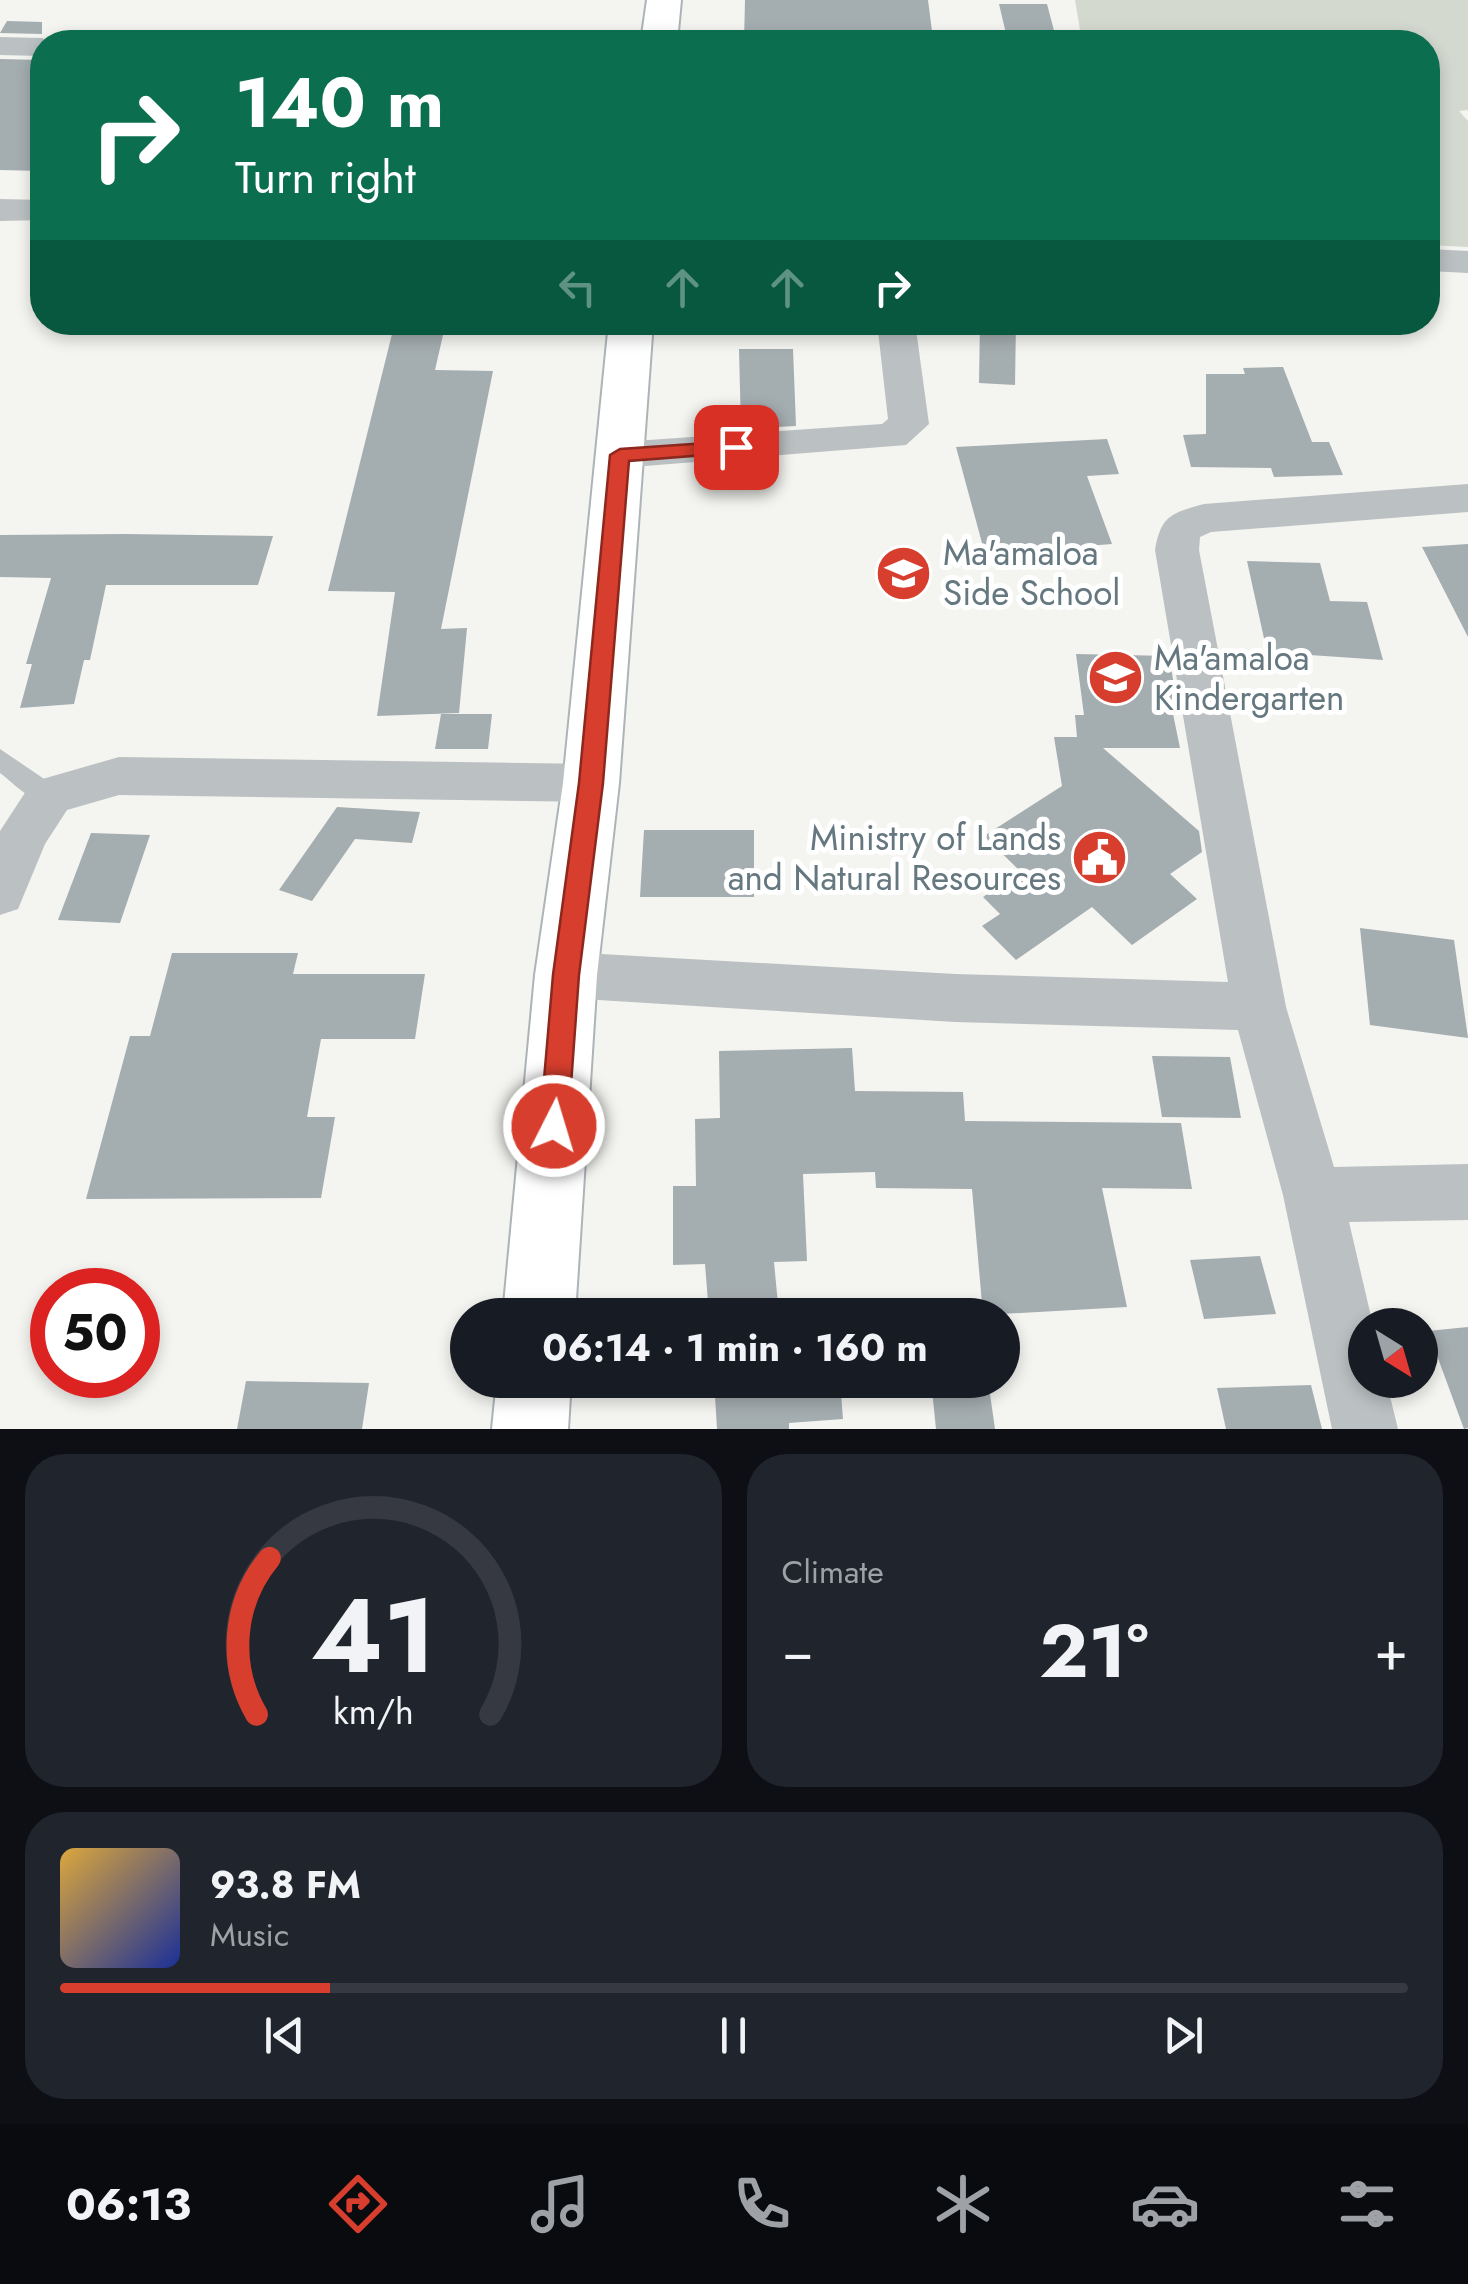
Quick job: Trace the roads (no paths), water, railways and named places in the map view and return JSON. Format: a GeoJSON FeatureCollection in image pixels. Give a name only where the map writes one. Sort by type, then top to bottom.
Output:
{"type":"FeatureCollection","features":[{"type":"Feature","properties":{"kind":"main road"},"geometry":{"type":"LineString","coordinates":[[660,30],[664,0]]}},
{"type":"Feature","properties":{"kind":"main road"},"geometry":{"type":"LineString","coordinates":[[540,1298],[566,975],[591,783],[631,335]]}},
{"type":"Feature","properties":{"kind":"main road"},"geometry":{"type":"LineString","coordinates":[[530,1429],[533,1398]]}},
{"type":"Feature","properties":{"kind":"street"},"geometry":{"type":"LineString","coordinates":[[0,46],[30,47]]}},
{"type":"Feature","properties":{"kind":"street"},"geometry":{"type":"LineString","coordinates":[[0,210],[30,210]]}},
{"type":"Feature","properties":{"kind":"street"},"geometry":{"type":"LineString","coordinates":[[1440,261],[1468,262]]}},
{"type":"Feature","properties":{"kind":"street"},"geometry":{"type":"LineString","coordinates":[[620,455],[892,436],[909,424],[898,335]]}},
{"type":"Feature","properties":{"kind":"street"},"geometry":{"type":"LineString","coordinates":[[1365,1429],[1313,1196],[1259,1007],[1177,550],[1180,529],[1204,518],[1468,498]]}},
{"type":"Feature","properties":{"kind":"street"},"geometry":{"type":"LineString","coordinates":[[0,894],[22,837],[50,796],[119,776],[591,783]]}},
{"type":"Feature","properties":{"kind":"street"},"geometry":{"type":"LineString","coordinates":[[566,975],[955,998],[1259,1007]]}},
{"type":"Feature","properties":{"kind":"street"},"geometry":{"type":"LineString","coordinates":[[1313,1196],[1468,1192]]}},
{"type":"Feature","properties":{"kind":"lane"},"geometry":{"type":"LineString","coordinates":[[0,759],[50,796]]}},
{"type":"Feature","properties":{"kind":"place","name":"Ma'amaloa Side School"},"geometry":{"type":"Point","coordinates":[904,573]}},
{"type":"Feature","properties":{"kind":"place","name":"Ma'amaloa Kindergarten"},"geometry":{"type":"Point","coordinates":[1115,678]}},
{"type":"Feature","properties":{"kind":"place","name":"Ministry of Lands and Natural Resources"},"geometry":{"type":"Point","coordinates":[1100,858]}}]}
